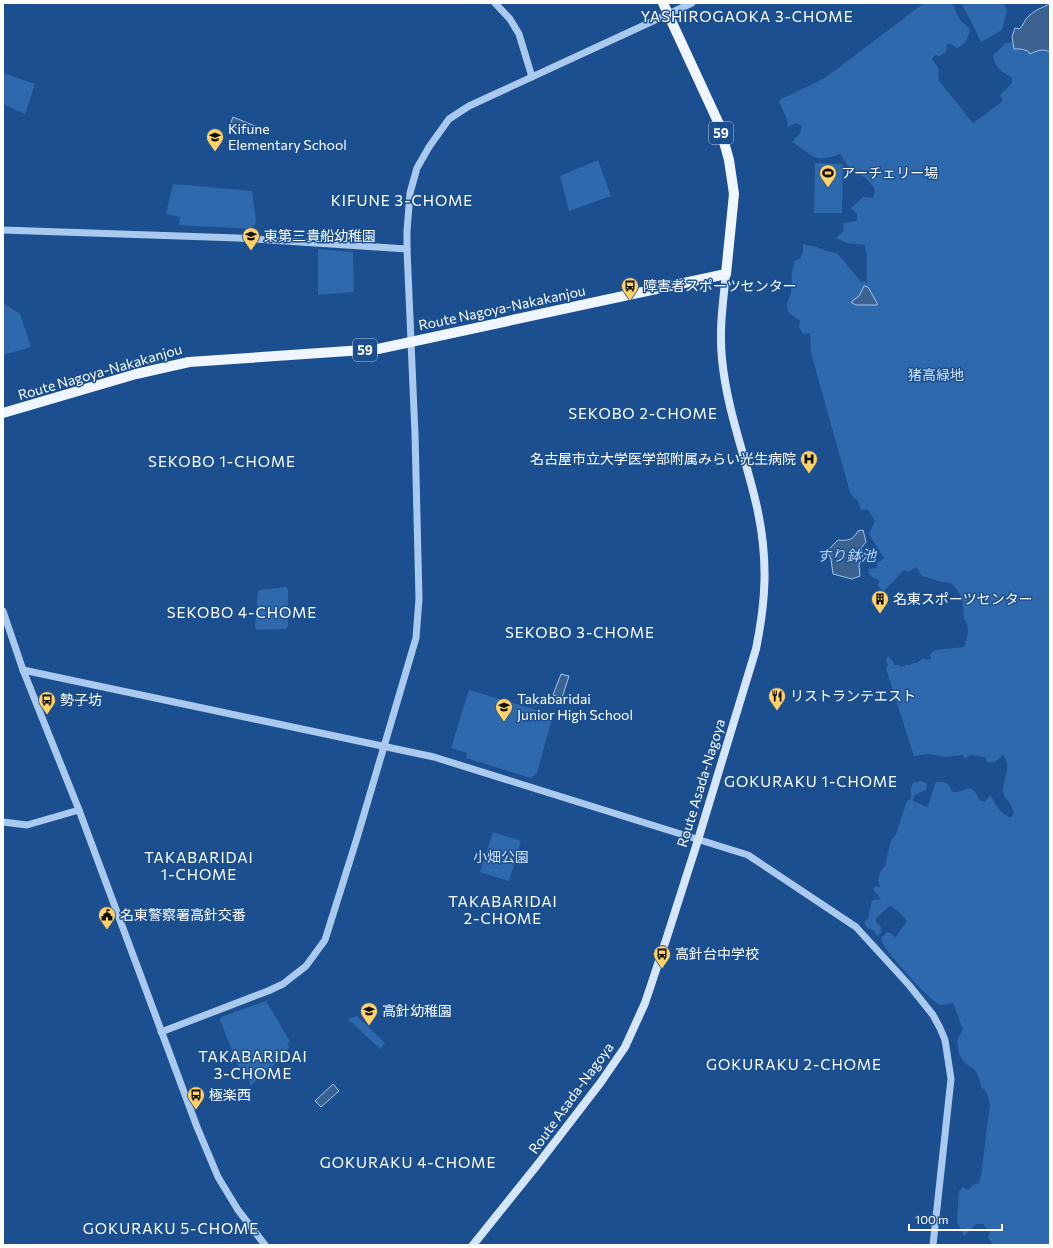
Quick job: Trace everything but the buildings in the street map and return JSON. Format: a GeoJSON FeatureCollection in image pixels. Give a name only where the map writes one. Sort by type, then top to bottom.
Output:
{"type":"FeatureCollection","features":[{"type":"Feature","properties":{"kind":"main road","name":"59"},"geometry":{"type":"LineString","coordinates":[[663,3],[719,124],[730,160],[734,194],[726,274]]}},
{"type":"Feature","properties":{"kind":"main road","name":"Route Nagoya-Nakakanjou"},"geometry":{"type":"LineString","coordinates":[[3,413],[136,374],[188,362],[362,350],[411,342],[726,274]]}},
{"type":"Feature","properties":{"kind":"main road","name":"Route Asada-Nagoya"},"geometry":{"type":"LineString","coordinates":[[473,1245],[602,1082],[625,1047],[645,1003],[698,840],[756,650],[761,624],[766,571],[758,511],[730,411],[722,358],[721,326],[726,274]]}},
{"type":"Feature","properties":{"kind":"street"},"geometry":{"type":"LineString","coordinates":[[495,3],[510,19],[519,34],[532,77]]}},
{"type":"Feature","properties":{"kind":"street"},"geometry":{"type":"LineString","coordinates":[[161,1032],[268,991],[283,984],[306,966],[324,940],[357,838],[384,747],[416,638],[419,599],[415,434],[407,248],[410,193],[417,168],[429,147],[449,120],[469,106],[669,15],[692,3]]}},
{"type":"Feature","properties":{"kind":"street"},"geometry":{"type":"LineString","coordinates":[[3,230],[238,238],[407,248]]}},
{"type":"Feature","properties":{"kind":"street"},"geometry":{"type":"LineString","coordinates":[[3,611],[23,670],[79,810],[161,1032],[179,1074],[197,1127],[218,1177],[238,1210],[264,1245]]}},
{"type":"Feature","properties":{"kind":"street"},"geometry":{"type":"LineString","coordinates":[[23,670],[434,757],[748,855],[856,927],[909,985],[933,1015],[940,1028],[945,1040],[950,1079],[933,1245]]}},
{"type":"Feature","properties":{"kind":"street"},"geometry":{"type":"LineString","coordinates":[[3,822],[27,825],[79,810]]}},
{"type":"Feature","properties":{"kind":"green space","name":"猪高緑地"},"geometry":{"type":"Polygon","coordinates":[[[924,3],[951,3],[954,6],[960,20],[970,31],[968,37],[962,45],[957,48],[951,44],[947,44],[946,52],[939,56],[935,55],[932,59],[939,69],[939,81],[973,123],[1003,101],[1000,95],[1012,83],[1012,77],[999,69],[995,63],[993,55],[1006,43],[1012,42],[1014,49],[1019,48],[1022,51],[1028,51],[1030,54],[1042,50],[1050,52],[1050,1245],[993,1245],[988,1237],[990,1233],[983,1224],[976,1224],[964,1236],[957,1222],[959,1191],[963,1187],[968,1190],[973,1185],[979,1183],[981,1176],[990,1104],[987,1093],[981,1087],[978,1074],[963,1061],[959,1054],[957,1040],[963,1029],[953,1003],[941,1005],[936,1002],[911,978],[884,946],[881,938],[887,932],[892,934],[895,938],[907,921],[898,911],[890,906],[876,918],[876,922],[881,927],[881,933],[877,936],[873,930],[867,928],[864,922],[868,919],[872,900],[881,899],[873,889],[875,886],[880,887],[878,881],[880,872],[885,866],[892,839],[896,834],[907,801],[911,799],[911,788],[913,783],[920,781],[927,784],[926,790],[915,795],[913,801],[927,807],[936,782],[944,782],[948,785],[952,792],[971,788],[976,793],[979,800],[985,802],[990,795],[1003,813],[1010,818],[1014,814],[1011,805],[1004,796],[1003,792],[1007,763],[1003,755],[995,762],[987,762],[985,757],[970,755],[965,759],[963,755],[945,757],[929,754],[914,756],[886,669],[888,665],[886,660],[888,656],[893,661],[894,665],[902,667],[917,663],[923,658],[927,660],[931,659],[930,654],[935,650],[964,647],[968,629],[964,619],[962,600],[958,591],[951,583],[922,576],[916,567],[908,572],[904,570],[883,592],[877,585],[880,581],[870,576],[868,569],[877,568],[877,562],[884,558],[869,534],[875,521],[868,510],[861,510],[858,501],[850,492],[811,353],[810,333],[803,334],[799,327],[800,321],[788,312],[787,303],[791,293],[792,272],[795,260],[800,259],[803,252],[803,244],[837,253],[863,284],[863,280],[867,283],[867,259],[865,245],[847,243],[836,238],[844,231],[843,223],[857,221],[857,214],[851,208],[863,197],[873,198],[875,189],[867,179],[849,168],[840,154],[824,158],[814,157],[792,142],[800,133],[802,126],[796,123],[788,127],[787,119],[779,102],[781,99],[829,75],[924,3]]]}},
{"type":"Feature","properties":{"kind":"green space"},"geometry":{"type":"Polygon","coordinates":[[[961,3],[1001,3],[1005,5],[1007,12],[1002,30],[981,42],[961,3]]]}},
{"type":"Feature","properties":{"kind":"green space"},"geometry":{"type":"Polygon","coordinates":[[[3,73],[35,84],[25,114],[3,104],[3,73]]]}},
{"type":"Feature","properties":{"kind":"green space"},"geometry":{"type":"Polygon","coordinates":[[[598,160],[611,196],[569,211],[560,176],[598,160]]]}},
{"type":"Feature","properties":{"kind":"green space","name":"アーチェリー場"},"geometry":{"type":"Polygon","coordinates":[[[815,163],[843,164],[842,213],[814,213],[815,163]]]}},
{"type":"Feature","properties":{"kind":"green space"},"geometry":{"type":"Polygon","coordinates":[[[173,184],[252,191],[256,222],[252,229],[179,225],[180,217],[166,214],[173,184]]]}},
{"type":"Feature","properties":{"kind":"green space"},"geometry":{"type":"Polygon","coordinates":[[[318,249],[353,252],[354,292],[318,295],[318,249]]]}},
{"type":"Feature","properties":{"kind":"green space"},"geometry":{"type":"Polygon","coordinates":[[[3,303],[20,314],[31,347],[3,355],[3,303]]]}},
{"type":"Feature","properties":{"kind":"green space"},"geometry":{"type":"Polygon","coordinates":[[[286,587],[288,590],[288,627],[286,629],[257,630],[255,626],[258,592],[260,590],[286,587]]]}},
{"type":"Feature","properties":{"kind":"green space"},"geometry":{"type":"Polygon","coordinates":[[[469,690],[553,715],[537,773],[531,778],[466,758],[467,753],[451,748],[469,690]]]}},
{"type":"Feature","properties":{"kind":"green space","name":"小畑公園"},"geometry":{"type":"Polygon","coordinates":[[[493,832],[521,841],[509,881],[480,872],[493,832]]]}},
{"type":"Feature","properties":{"kind":"green space"},"geometry":{"type":"Polygon","coordinates":[[[266,1001],[290,1041],[287,1044],[289,1046],[285,1055],[251,1085],[243,1068],[239,1068],[220,1020],[221,1017],[266,1001]]]}},
{"type":"Feature","properties":{"kind":"green space"},"geometry":{"type":"Polygon","coordinates":[[[357,1016],[385,1043],[380,1049],[348,1019],[357,1016]]]}},
{"type":"Feature","properties":{"kind":"water"},"geometry":{"type":"Polygon","coordinates":[[[1050,4],[1050,52],[1042,50],[1030,54],[1028,51],[1014,49],[1012,37],[1015,28],[1019,29],[1031,14],[1050,4]]]}},
{"type":"Feature","properties":{"kind":"water"},"geometry":{"type":"Polygon","coordinates":[[[233,117],[255,126],[251,134],[230,125],[233,117]]]}},
{"type":"Feature","properties":{"kind":"water"},"geometry":{"type":"Polygon","coordinates":[[[864,286],[868,287],[877,305],[856,305],[852,303],[852,301],[859,296],[864,286]]]}},
{"type":"Feature","properties":{"kind":"water","name":"すり鉢池"},"geometry":{"type":"Polygon","coordinates":[[[863,530],[866,542],[861,548],[863,554],[859,565],[860,576],[852,579],[833,574],[831,559],[827,551],[838,540],[850,539],[858,531],[863,530]]]}},
{"type":"Feature","properties":{"kind":"water"},"geometry":{"type":"Polygon","coordinates":[[[561,674],[569,676],[562,698],[553,695],[561,674]]]}},
{"type":"Feature","properties":{"kind":"water"},"geometry":{"type":"Polygon","coordinates":[[[333,1084],[339,1091],[321,1107],[315,1101],[333,1084]]]}},
{"type":"Feature","properties":{"kind":"place","name":"Kifune Elementary School"},"geometry":{"type":"Point","coordinates":[215,152]}},
{"type":"Feature","properties":{"kind":"place","name":"アーチェリー場"},"geometry":{"type":"Point","coordinates":[828,188]}},
{"type":"Feature","properties":{"kind":"place","name":"東第三貴船幼稚園"},"geometry":{"type":"Point","coordinates":[251,251]}},
{"type":"Feature","properties":{"kind":"place","name":"障害者スポーツセンター"},"geometry":{"type":"Point","coordinates":[630,301]}},
{"type":"Feature","properties":{"kind":"place","name":"名古屋市立大学医学部附属みらい光生病院"},"geometry":{"type":"Point","coordinates":[809,474]}},
{"type":"Feature","properties":{"kind":"place","name":"名東スポーツセンター"},"geometry":{"type":"Point","coordinates":[880,614]}},
{"type":"Feature","properties":{"kind":"place","name":"リストランテエスト"},"geometry":{"type":"Point","coordinates":[777,711]}},
{"type":"Feature","properties":{"kind":"place","name":"勢子坊"},"geometry":{"type":"Point","coordinates":[47,715]}},
{"type":"Feature","properties":{"kind":"place","name":"Takabaridai Junior High School"},"geometry":{"type":"Point","coordinates":[504,722]}},
{"type":"Feature","properties":{"kind":"place","name":"名東警察署高針交番"},"geometry":{"type":"Point","coordinates":[107,930]}},
{"type":"Feature","properties":{"kind":"place","name":"高針台中学校"},"geometry":{"type":"Point","coordinates":[662,969]}},
{"type":"Feature","properties":{"kind":"place","name":"高針幼稚園"},"geometry":{"type":"Point","coordinates":[369,1026]}},
{"type":"Feature","properties":{"kind":"place","name":"極楽西"},"geometry":{"type":"Point","coordinates":[196,1110]}},
{"type":"Feature","properties":{"kind":"district","name":"YASHIROGAOKA 3-CHOME"},"geometry":{"type":"Point","coordinates":[747,17]}},
{"type":"Feature","properties":{"kind":"district","name":"KIFUNE 3-CHOME"},"geometry":{"type":"Point","coordinates":[402,201]}},
{"type":"Feature","properties":{"kind":"district","name":"SEKOBO 2-CHOME"},"geometry":{"type":"Point","coordinates":[643,414]}},
{"type":"Feature","properties":{"kind":"district","name":"SEKOBO 1-CHOME"},"geometry":{"type":"Point","coordinates":[222,462]}},
{"type":"Feature","properties":{"kind":"district","name":"SEKOBO 4-CHOME"},"geometry":{"type":"Point","coordinates":[242,613]}},
{"type":"Feature","properties":{"kind":"district","name":"SEKOBO 3-CHOME"},"geometry":{"type":"Point","coordinates":[580,633]}},
{"type":"Feature","properties":{"kind":"district","name":"GOKURAKU 1-CHOME"},"geometry":{"type":"Point","coordinates":[811,782]}},
{"type":"Feature","properties":{"kind":"district","name":"TAKABARIDAI 1-CHOME"},"geometry":{"type":"Point","coordinates":[199,866]}},
{"type":"Feature","properties":{"kind":"district","name":"TAKABARIDAI 2-CHOME"},"geometry":{"type":"Point","coordinates":[503,910]}},
{"type":"Feature","properties":{"kind":"district","name":"GOKURAKU 2-CHOME"},"geometry":{"type":"Point","coordinates":[794,1065]}},
{"type":"Feature","properties":{"kind":"district","name":"TAKABARIDAI 3-CHOME"},"geometry":{"type":"Point","coordinates":[253,1066]}},
{"type":"Feature","properties":{"kind":"district","name":"GOKURAKU 4-CHOME"},"geometry":{"type":"Point","coordinates":[408,1163]}},
{"type":"Feature","properties":{"kind":"district","name":"GOKURAKU 5-CHOME"},"geometry":{"type":"Point","coordinates":[171,1229]}}]}
